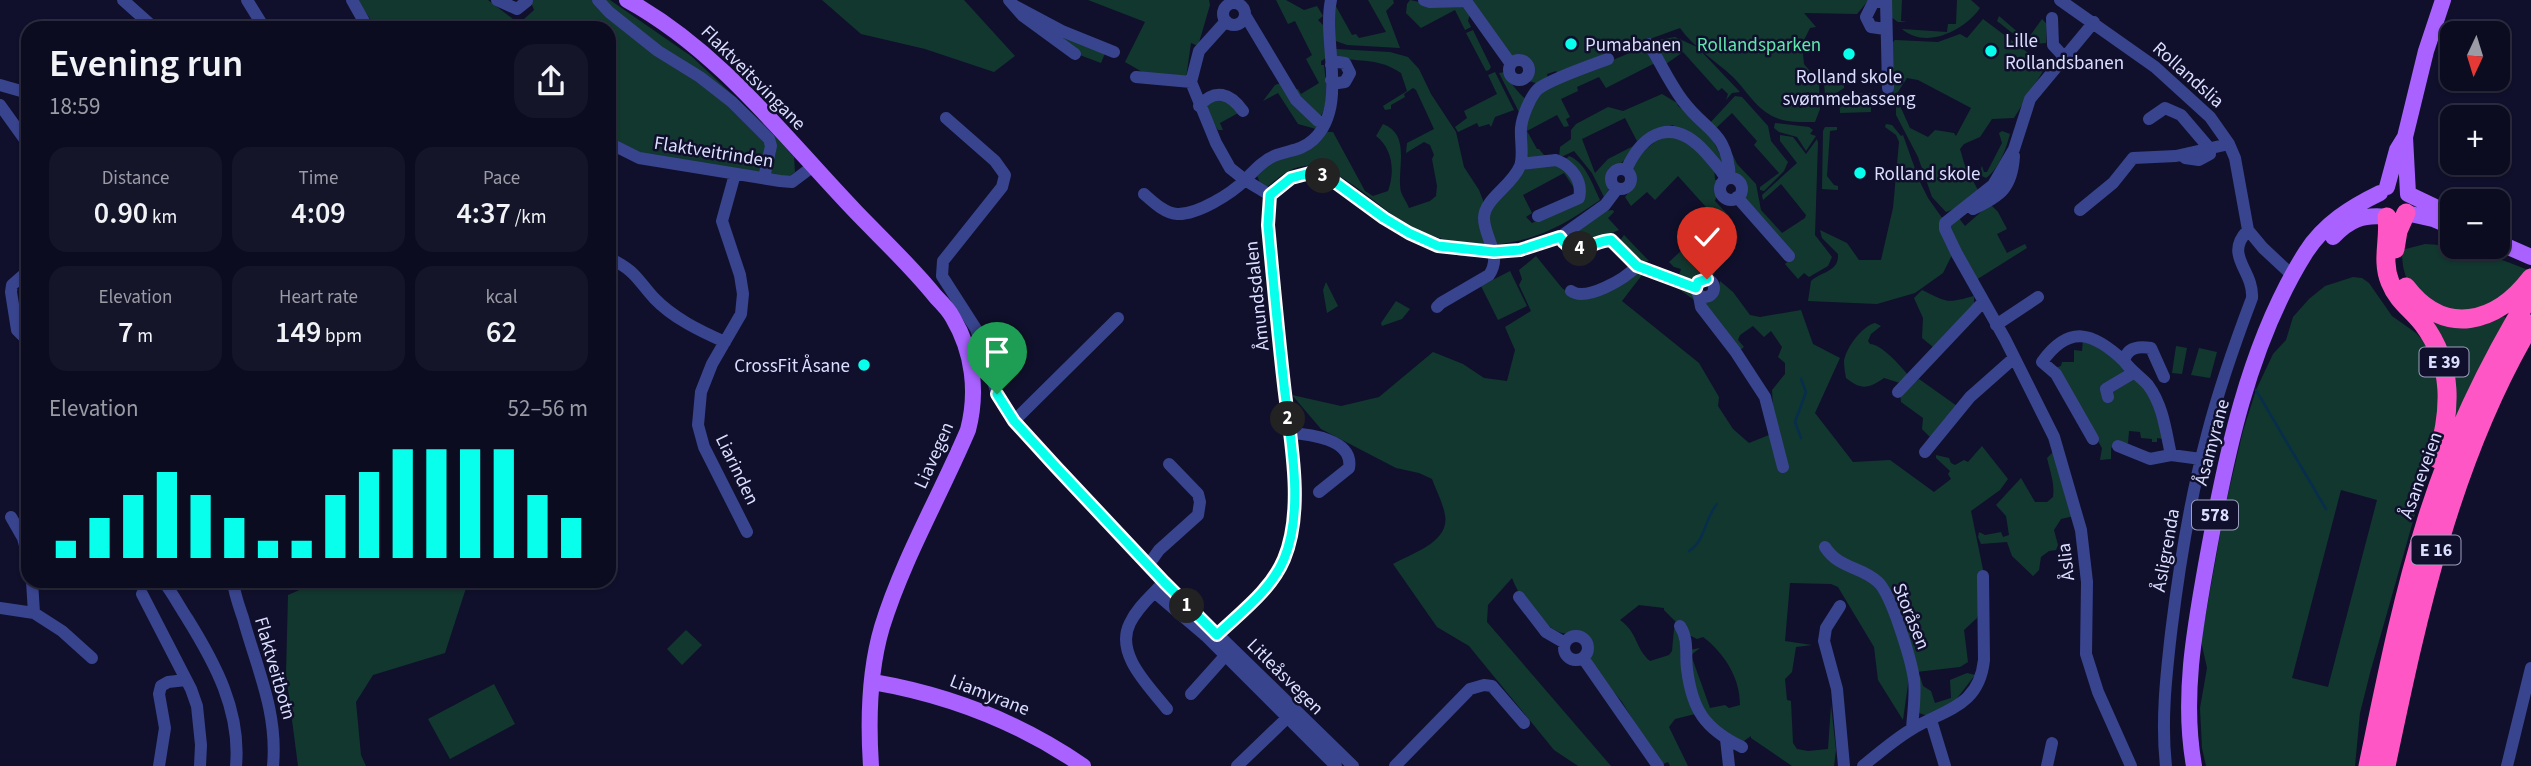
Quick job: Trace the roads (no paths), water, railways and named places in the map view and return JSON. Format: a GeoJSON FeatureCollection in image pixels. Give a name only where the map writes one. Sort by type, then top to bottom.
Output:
{"type":"FeatureCollection","features":[{"type":"Feature","properties":{"kind":"highway","name":"E 39"},"geometry":{"type":"LineString","coordinates":[[2407,204],[2398,231],[2395,261],[2406,289],[2434,313],[2462,320],[2489,314],[2504,306],[2531,278]]}},
{"type":"Feature","properties":{"kind":"highway","name":"E 39"},"geometry":{"type":"LineString","coordinates":[[2387,217],[2386,271],[2390,282],[2401,302],[2420,321],[2438,347],[2449,386],[2445,429],[2426,494],[2426,523]]}},
{"type":"Feature","properties":{"kind":"highway","name":"Åsaneveien"},"geometry":{"type":"LineString","coordinates":[[2368,766],[2400,620],[2426,523],[2470,407],[2531,294]]}},
{"type":"Feature","properties":{"kind":"highway","name":"Åsaneveien"},"geometry":{"type":"LineString","coordinates":[[2386,766],[2421,608],[2443,526],[2483,419],[2531,324]]}},
{"type":"Feature","properties":{"kind":"main road","name":"Flaktveitsvingane"},"geometry":{"type":"LineString","coordinates":[[627,0],[659,18],[698,48],[769,117],[812,167]]}},
{"type":"Feature","properties":{"kind":"main road"},"geometry":{"type":"LineString","coordinates":[[2407,204],[2406,137],[2426,51],[2443,0]]}},
{"type":"Feature","properties":{"kind":"main road"},"geometry":{"type":"LineString","coordinates":[[2387,217],[2377,204],[2397,150],[2406,137]]}},
{"type":"Feature","properties":{"kind":"main road","name":"Liavegen"},"geometry":{"type":"LineString","coordinates":[[812,167],[924,282],[953,317],[967,351],[974,379],[973,411],[968,430],[892,598],[881,630],[873,682],[869,739],[871,766]]}},
{"type":"Feature","properties":{"kind":"main road"},"geometry":{"type":"LineString","coordinates":[[2383,190],[2397,186],[2407,204],[2440,222]]}},
{"type":"Feature","properties":{"kind":"main road","name":"Åsamyrane"},"geometry":{"type":"LineString","coordinates":[[2194,766],[2189,730],[2195,625],[2217,502],[2255,365],[2275,312],[2306,252],[2337,217],[2383,190]]}},
{"type":"Feature","properties":{"kind":"main road"},"geometry":{"type":"LineString","coordinates":[[2407,204],[2440,212]]}},
{"type":"Feature","properties":{"kind":"main road","name":"578"},"geometry":{"type":"LineString","coordinates":[[2387,217],[2397,218],[2407,204]]}},
{"type":"Feature","properties":{"kind":"main road","name":"Åsamyrane"},"geometry":{"type":"LineString","coordinates":[[2297,270],[2348,223],[2366,216],[2387,217]]}},
{"type":"Feature","properties":{"kind":"main road","name":"Liamyrane"},"geometry":{"type":"LineString","coordinates":[[873,682],[967,705],[1027,731],[1083,766]]}},
{"type":"Feature","properties":{"kind":"street"},"geometry":{"type":"LineString","coordinates":[[123,0],[141,21]]}},
{"type":"Feature","properties":{"kind":"street"},"geometry":{"type":"LineString","coordinates":[[247,0],[260,21]]}},
{"type":"Feature","properties":{"kind":"street"},"geometry":{"type":"LineString","coordinates":[[352,0],[364,21]]}},
{"type":"Feature","properties":{"kind":"street"},"geometry":{"type":"LineString","coordinates":[[497,0],[517,9],[527,1]]}},
{"type":"Feature","properties":{"kind":"street","name":"Flaktveitsvingane"},"geometry":{"type":"LineString","coordinates":[[598,0],[658,51],[700,77],[732,102],[769,139],[771,146],[764,178]]}},
{"type":"Feature","properties":{"kind":"street"},"geometry":{"type":"LineString","coordinates":[[1144,194],[1160,207],[1176,214],[1202,208],[1236,189],[1262,163],[1275,155],[1299,150],[1314,139],[1328,117],[1331,0]]}},
{"type":"Feature","properties":{"kind":"street"},"geometry":{"type":"LineString","coordinates":[[1424,0],[1466,1],[1511,64],[1520,60],[1527,65],[1528,74],[1520,79],[1538,89]]}},
{"type":"Feature","properties":{"kind":"street"},"geometry":{"type":"LineString","coordinates":[[1885,29],[1871,27],[1866,17],[1873,3],[1886,0],[1888,88]]}},
{"type":"Feature","properties":{"kind":"street","name":"Rollandslia"},"geometry":{"type":"LineString","coordinates":[[2060,0],[2157,68],[2210,117],[2229,144],[2238,174],[2248,230]]}},
{"type":"Feature","properties":{"kind":"street"},"geometry":{"type":"LineString","coordinates":[[1015,2],[1062,31],[1114,52]]}},
{"type":"Feature","properties":{"kind":"street"},"geometry":{"type":"LineString","coordinates":[[1015,2],[1023,16],[1075,54]]}},
{"type":"Feature","properties":{"kind":"street"},"geometry":{"type":"LineString","coordinates":[[1318,121],[1296,100],[1240,5],[1230,4],[1224,11],[1226,21],[1199,51],[1191,82],[1199,106],[1230,168],[1270,195],[1291,178],[1310,173],[1328,177],[1409,233],[1438,246],[1494,252],[1520,250],[1560,237],[1605,205],[1617,189],[1612,184],[1612,175],[1619,169],[1626,170],[1631,159],[1655,134],[1671,130],[1687,136],[1702,148],[1728,178],[1737,180],[1741,185],[1741,192],[1737,197],[1789,256]]}},
{"type":"Feature","properties":{"kind":"street"},"geometry":{"type":"LineString","coordinates":[[2052,18],[2053,44],[2065,58]]}},
{"type":"Feature","properties":{"kind":"street","name":"Åslia"},"geometry":{"type":"LineString","coordinates":[[2094,22],[2030,99],[2014,149],[1993,185],[1945,223],[1957,254],[2014,358],[2053,437],[2081,530],[2087,582],[2086,654],[2098,692],[2131,766]]}},
{"type":"Feature","properties":{"kind":"street"},"geometry":{"type":"LineString","coordinates":[[1649,44],[1683,101],[1722,141],[1729,162],[1728,178]]}},
{"type":"Feature","properties":{"kind":"street"},"geometry":{"type":"LineString","coordinates":[[1437,307],[1489,275],[1493,269],[1492,244],[1484,218],[1486,207],[1511,181],[1521,164],[1521,128],[1524,115],[1538,89],[1608,59]]}},
{"type":"Feature","properties":{"kind":"street"},"geometry":{"type":"LineString","coordinates":[[1331,65],[1342,62],[1348,66],[1350,72],[1345,82],[1331,80]]}},
{"type":"Feature","properties":{"kind":"street"},"geometry":{"type":"LineString","coordinates":[[1136,77],[1191,82]]}},
{"type":"Feature","properties":{"kind":"street"},"geometry":{"type":"LineString","coordinates":[[0,85],[21,91]]}},
{"type":"Feature","properties":{"kind":"street"},"geometry":{"type":"LineString","coordinates":[[1199,106],[1208,97],[1220,95],[1232,98],[1243,111]]}},
{"type":"Feature","properties":{"kind":"street"},"geometry":{"type":"LineString","coordinates":[[0,105],[21,134]]}},
{"type":"Feature","properties":{"kind":"street"},"geometry":{"type":"LineString","coordinates":[[2149,120],[2165,108],[2181,115],[2210,149],[2210,154],[2199,160],[2185,158]]}},
{"type":"Feature","properties":{"kind":"street","name":"Litleåsvegen"},"geometry":{"type":"LineString","coordinates":[[946,118],[995,161],[1005,175],[1002,187],[943,261],[942,276],[976,329],[997,394],[1014,421],[1164,582],[1353,766]]}},
{"type":"Feature","properties":{"kind":"street"},"geometry":{"type":"LineString","coordinates":[[2080,210],[2113,183],[2133,158],[2176,156],[2229,144]]}},
{"type":"Feature","properties":{"kind":"street","name":"Flaktveitrinden"},"geometry":{"type":"LineString","coordinates":[[616,146],[639,158],[792,182],[812,167]]}},
{"type":"Feature","properties":{"kind":"street"},"geometry":{"type":"LineString","coordinates":[[1973,209],[1994,199],[2011,183],[2014,149]]}},
{"type":"Feature","properties":{"kind":"street"},"geometry":{"type":"LineString","coordinates":[[1521,164],[1556,160],[1579,180],[1579,198],[1538,216]]}},
{"type":"Feature","properties":{"kind":"street","name":"Liarinden"},"geometry":{"type":"LineString","coordinates":[[735,174],[722,221],[737,264],[743,294],[741,314],[712,364],[701,392],[698,425],[704,447],[747,532]]}},
{"type":"Feature","properties":{"kind":"street","name":"Åmundsdalen"},"geometry":{"type":"LineString","coordinates":[[1217,635],[1264,590],[1277,573],[1292,537],[1294,495],[1268,225],[1270,195]]}},
{"type":"Feature","properties":{"kind":"street"},"geometry":{"type":"LineString","coordinates":[[2248,230],[2263,248],[2297,270]]}},
{"type":"Feature","properties":{"kind":"street","name":"Åsligrenda"},"geometry":{"type":"LineString","coordinates":[[2166,766],[2166,678],[2176,597],[2201,459],[2233,349],[2252,298],[2250,280],[2237,253],[2242,237],[2248,230]]}},
{"type":"Feature","properties":{"kind":"street"},"geometry":{"type":"LineString","coordinates":[[1560,237],[1576,250],[1611,240],[1637,266],[1698,292],[1701,307],[1735,351],[1765,397],[1783,467]]}},
{"type":"Feature","properties":{"kind":"street"},"geometry":{"type":"LineString","coordinates":[[616,262],[634,272],[654,298],[688,325],[725,342]]}},
{"type":"Feature","properties":{"kind":"street"},"geometry":{"type":"LineString","coordinates":[[1572,291],[1576,294],[1590,293],[1629,275],[1637,266]]}},
{"type":"Feature","properties":{"kind":"street"},"geometry":{"type":"LineString","coordinates":[[21,277],[12,285],[11,292],[17,330],[21,334]]}},
{"type":"Feature","properties":{"kind":"street"},"geometry":{"type":"LineString","coordinates":[[1996,325],[2038,297]]}},
{"type":"Feature","properties":{"kind":"street"},"geometry":{"type":"LineString","coordinates":[[1898,392],[1983,303]]}},
{"type":"Feature","properties":{"kind":"street"},"geometry":{"type":"LineString","coordinates":[[1014,421],[1118,318]]}},
{"type":"Feature","properties":{"kind":"street"},"geometry":{"type":"LineString","coordinates":[[2093,439],[2056,374],[2042,362],[2051,349],[2064,338],[2075,335],[2105,345],[2147,384],[2166,425],[2171,455]]}},
{"type":"Feature","properties":{"kind":"street"},"geometry":{"type":"LineString","coordinates":[[2124,361],[2130,350],[2140,346],[2151,348],[2164,377]]}},
{"type":"Feature","properties":{"kind":"street"},"geometry":{"type":"LineString","coordinates":[[1925,452],[1970,397],[2014,358]]}},
{"type":"Feature","properties":{"kind":"street"},"geometry":{"type":"LineString","coordinates":[[2108,397],[2106,389],[2133,373]]}},
{"type":"Feature","properties":{"kind":"street"},"geometry":{"type":"LineString","coordinates":[[1289,433],[1330,440],[1349,457],[1349,468],[1319,492]]}},
{"type":"Feature","properties":{"kind":"street"},"geometry":{"type":"LineString","coordinates":[[2118,446],[2150,458],[2171,455],[2201,459]]}},
{"type":"Feature","properties":{"kind":"street"},"geometry":{"type":"LineString","coordinates":[[1149,564],[1159,550],[1198,514],[1198,494],[1169,464]]}},
{"type":"Feature","properties":{"kind":"street"},"geometry":{"type":"LineString","coordinates":[[11,517],[21,534]]}},
{"type":"Feature","properties":{"kind":"street","name":"Storåsen"},"geometry":{"type":"LineString","coordinates":[[1825,547],[1833,559],[1878,582],[1888,598],[1914,679],[1912,729]]}},
{"type":"Feature","properties":{"kind":"street"},"geometry":{"type":"LineString","coordinates":[[1863,766],[1912,729],[1967,699],[1982,674],[1983,576]]}},
{"type":"Feature","properties":{"kind":"street"},"geometry":{"type":"LineString","coordinates":[[1164,582],[1142,605],[1128,625],[1127,641],[1131,663],[1167,709]]}},
{"type":"Feature","properties":{"kind":"street","name":"Litleåsvegen"},"geometry":{"type":"LineString","coordinates":[[1164,582],[1160,597],[1188,619],[1336,766]]}},
{"type":"Feature","properties":{"kind":"street"},"geometry":{"type":"LineString","coordinates":[[32,588],[34,613]]}},
{"type":"Feature","properties":{"kind":"street"},"geometry":{"type":"LineString","coordinates":[[167,588],[226,689],[233,720],[236,766]]}},
{"type":"Feature","properties":{"kind":"street","name":"Flaktveitbotn"},"geometry":{"type":"LineString","coordinates":[[235,588],[275,730],[273,766]]}},
{"type":"Feature","properties":{"kind":"street"},"geometry":{"type":"LineString","coordinates":[[142,594],[197,706],[200,766]]}},
{"type":"Feature","properties":{"kind":"street"},"geometry":{"type":"LineString","coordinates":[[1519,597],[1545,632],[1565,643],[1565,651],[1569,657],[1576,660],[1583,658],[1658,766]]}},
{"type":"Feature","properties":{"kind":"street"},"geometry":{"type":"LineString","coordinates":[[1840,606],[1826,628],[1824,641],[1838,689],[1844,766]]}},
{"type":"Feature","properties":{"kind":"street"},"geometry":{"type":"LineString","coordinates":[[0,608],[34,613],[62,631],[92,658]]}},
{"type":"Feature","properties":{"kind":"street"},"geometry":{"type":"LineString","coordinates":[[1680,626],[1685,634],[1687,669],[1696,709],[1710,728],[1742,747]]}},
{"type":"Feature","properties":{"kind":"street","name":"Litleåsvegen"},"geometry":{"type":"LineString","coordinates":[[1191,694],[1225,656]]}},
{"type":"Feature","properties":{"kind":"street"},"geometry":{"type":"LineString","coordinates":[[2507,766],[2531,668]]}},
{"type":"Feature","properties":{"kind":"street"},"geometry":{"type":"LineString","coordinates":[[159,766],[166,728],[159,694],[161,686],[167,682],[186,680]]}},
{"type":"Feature","properties":{"kind":"street"},"geometry":{"type":"LineString","coordinates":[[1395,766],[1470,690],[1484,685],[1492,686],[1524,723]]}},
{"type":"Feature","properties":{"kind":"street","name":"Litleåsvegen"},"geometry":{"type":"LineString","coordinates":[[1237,766],[1287,718]]}},
{"type":"Feature","properties":{"kind":"street"},"geometry":{"type":"LineString","coordinates":[[1931,720],[1945,766]]}},
{"type":"Feature","properties":{"kind":"street"},"geometry":{"type":"LineString","coordinates":[[1726,739],[1729,766]]}},
{"type":"Feature","properties":{"kind":"street"},"geometry":{"type":"LineString","coordinates":[[2047,766],[2052,743]]}},
{"type":"Feature","properties":{"kind":"waterway"},"geometry":{"type":"LineString","coordinates":[[1801,379],[1806,392],[1795,422],[1801,438]]}},
{"type":"Feature","properties":{"kind":"waterway"},"geometry":{"type":"LineString","coordinates":[[2256,390],[2326,509]]}},
{"type":"Feature","properties":{"kind":"waterway"},"geometry":{"type":"LineString","coordinates":[[1689,551],[1699,541],[1717,504]]}},
{"type":"Feature","properties":{"kind":"place","name":"Pumabanen"},"geometry":{"type":"Point","coordinates":[1571,44]}},
{"type":"Feature","properties":{"kind":"place","name":"Lille Rollandsbanen"},"geometry":{"type":"Point","coordinates":[1991,51]}},
{"type":"Feature","properties":{"kind":"place","name":"Rolland skole svømmebasseng"},"geometry":{"type":"Point","coordinates":[1849,54]}},
{"type":"Feature","properties":{"kind":"place","name":"Rolland skole"},"geometry":{"type":"Point","coordinates":[1860,173]}},
{"type":"Feature","properties":{"kind":"place","name":"CrossFit Åsane"},"geometry":{"type":"Point","coordinates":[864,365]}},
{"type":"Feature","properties":{"kind":"park label","name":"Rollandsparken"},"geometry":{"type":"Point","coordinates":[1759,44]}}]}
